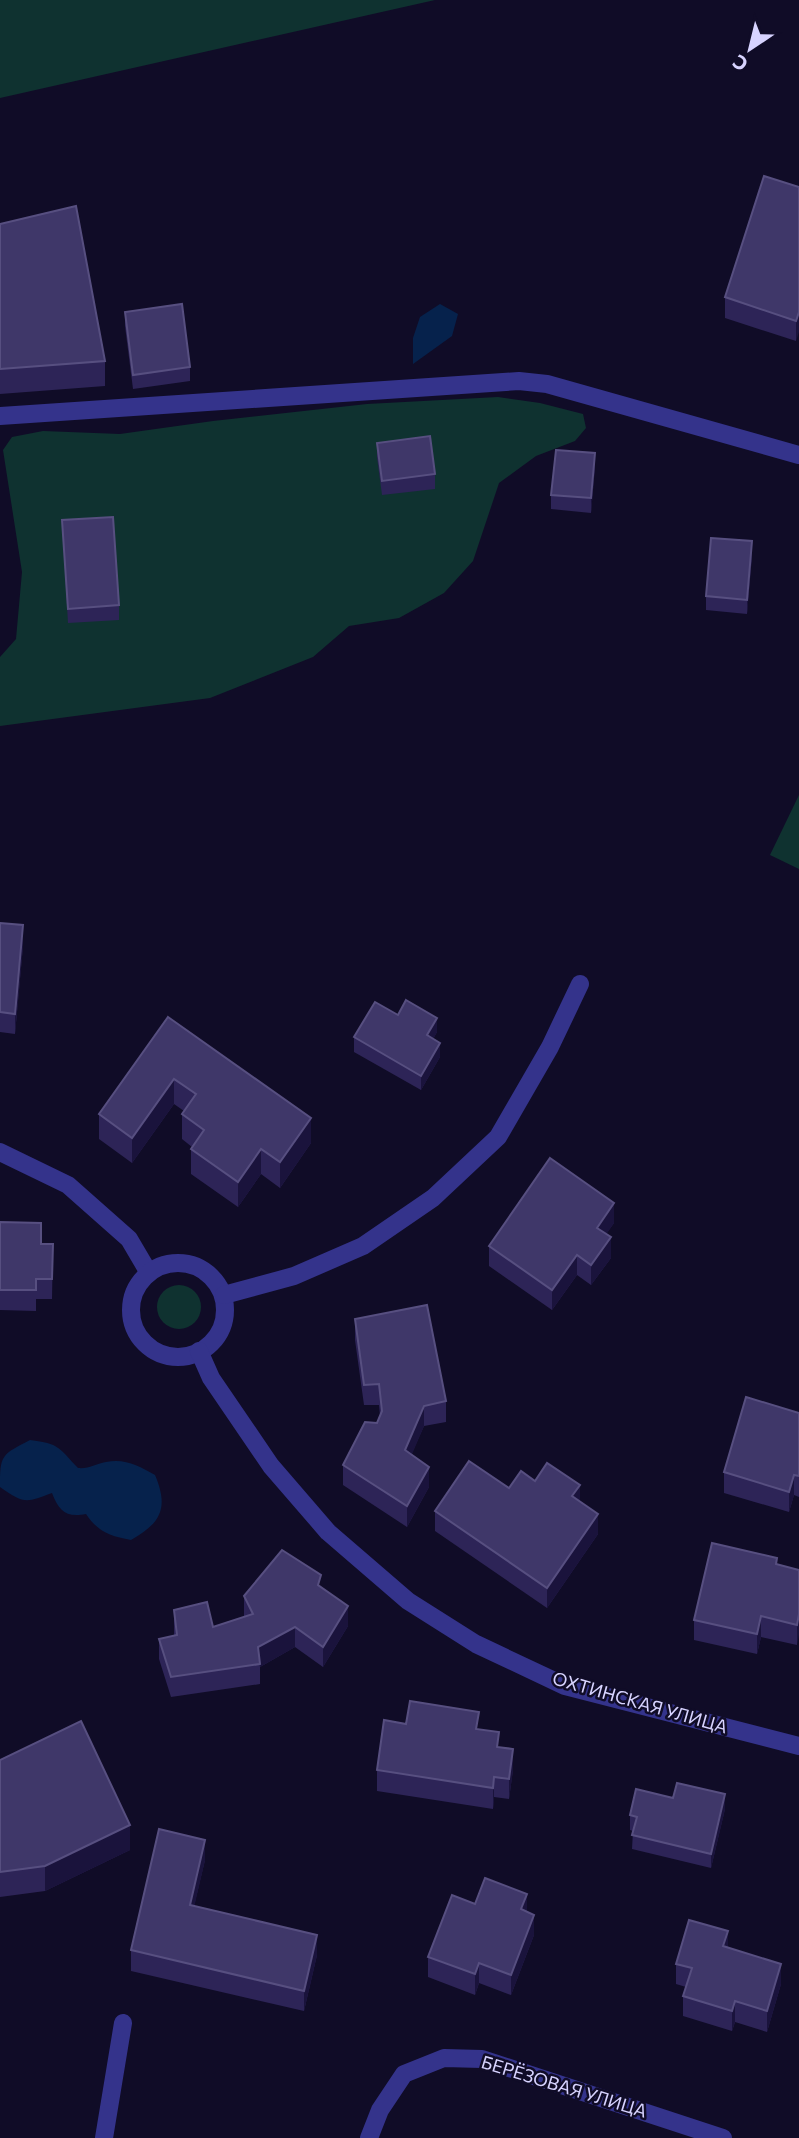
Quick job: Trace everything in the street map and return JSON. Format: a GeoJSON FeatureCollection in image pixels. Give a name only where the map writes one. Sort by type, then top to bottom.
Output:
{"type":"FeatureCollection","features":[{"type":"Feature","properties":{"kind":"street"},"geometry":{"type":"LineString","coordinates":[[0,416],[519,381],[547,384],[799,455]]}},
{"type":"Feature","properties":{"kind":"street"},"geometry":{"type":"LineString","coordinates":[[224,1295],[294,1276],[363,1246],[433,1198],[498,1137],[550,1046],[580,984]]}},
{"type":"Feature","properties":{"kind":"street"},"geometry":{"type":"LineString","coordinates":[[0,1152],[68,1185],[129,1239],[149,1273]]}},
{"type":"Feature","properties":{"kind":"street"},"geometry":{"type":"LineString","coordinates":[[188,1263],[210,1275],[224,1295],[225,1321],[213,1342],[192,1356],[167,1357],[145,1345],[132,1324],[131,1300],[143,1277],[164,1264],[188,1263]]}},
{"type":"Feature","properties":{"kind":"street","name":"ОХТИНСКАЯ УЛИЦА"},"geometry":{"type":"LineString","coordinates":[[199,1351],[211,1378],[271,1466],[328,1532],[408,1601],[476,1644],[565,1686],[799,1746]]}},
{"type":"Feature","properties":{"kind":"street"},"geometry":{"type":"LineString","coordinates":[[104,2138],[123,2023]]}},
{"type":"Feature","properties":{"kind":"street","name":"БЕРЁЗОВАЯ УЛИЦА"},"geometry":{"type":"LineString","coordinates":[[369,2138],[380,2110],[404,2074],[444,2058],[482,2059],[723,2138]]}},
{"type":"Feature","properties":{"kind":"green space"},"geometry":{"type":"Polygon","coordinates":[[[0,0],[435,0],[0,98],[0,0]]]}},
{"type":"Feature","properties":{"kind":"green space"},"geometry":{"type":"Polygon","coordinates":[[[498,397],[540,403],[583,414],[586,428],[575,441],[536,456],[499,483],[473,561],[444,593],[399,618],[349,626],[313,657],[210,698],[0,726],[0,657],[16,639],[22,572],[3,450],[12,437],[43,431],[120,434],[367,404],[498,397]]]}},
{"type":"Feature","properties":{"kind":"green space"},"geometry":{"type":"Polygon","coordinates":[[[799,795],[799,869],[770,855],[799,795]]]}},
{"type":"Feature","properties":{"kind":"green space"},"geometry":{"type":"Polygon","coordinates":[[[179,1285],[194,1292],[201,1307],[194,1322],[179,1329],[164,1322],[157,1307],[164,1292],[179,1285]]]}},
{"type":"Feature","properties":{"kind":"water"},"geometry":{"type":"Polygon","coordinates":[[[440,304],[458,314],[452,336],[413,364],[413,338],[420,317],[440,304]]]}},
{"type":"Feature","properties":{"kind":"water"},"geometry":{"type":"Polygon","coordinates":[[[30,1440],[58,1448],[78,1468],[119,1461],[155,1475],[161,1497],[160,1514],[149,1527],[131,1540],[105,1532],[86,1514],[73,1515],[64,1512],[52,1493],[25,1500],[8,1493],[0,1487],[4,1457],[30,1440]]]}},
{"type":"Feature","properties":{"kind":"building"},"geometry":{"type":"Polygon","coordinates":[[[764,176],[799,187],[799,312],[796,321],[725,297],[764,176]]]}},
{"type":"Feature","properties":{"kind":"building"},"geometry":{"type":"Polygon","coordinates":[[[76,206],[105,361],[0,369],[0,224],[76,206]]]}},
{"type":"Feature","properties":{"kind":"building"},"geometry":{"type":"Polygon","coordinates":[[[182,304],[190,367],[133,375],[125,312],[182,304]]]}},
{"type":"Feature","properties":{"kind":"building"},"geometry":{"type":"Polygon","coordinates":[[[430,436],[435,474],[382,481],[377,443],[430,436]]]}},
{"type":"Feature","properties":{"kind":"building"},"geometry":{"type":"Polygon","coordinates":[[[556,450],[595,453],[591,498],[551,495],[556,450]]]}},
{"type":"Feature","properties":{"kind":"building"},"geometry":{"type":"Polygon","coordinates":[[[113,517],[119,605],[68,609],[62,520],[113,517]]]}},
{"type":"Feature","properties":{"kind":"building"},"geometry":{"type":"Polygon","coordinates":[[[711,538],[752,541],[747,600],[706,596],[711,538]]]}},
{"type":"Feature","properties":{"kind":"building"},"geometry":{"type":"Polygon","coordinates":[[[0,923],[23,925],[15,1014],[0,1012],[0,923]]]}},
{"type":"Feature","properties":{"kind":"building"},"geometry":{"type":"Polygon","coordinates":[[[406,1000],[437,1018],[427,1035],[440,1043],[421,1076],[354,1037],[375,1002],[398,1015],[406,1000]]]}},
{"type":"Feature","properties":{"kind":"building"},"geometry":{"type":"Polygon","coordinates":[[[168,1017],[311,1118],[280,1162],[261,1149],[238,1182],[191,1149],[204,1130],[182,1114],[196,1094],[174,1079],[132,1138],[99,1114],[168,1017]]]}},
{"type":"Feature","properties":{"kind":"building"},"geometry":{"type":"Polygon","coordinates":[[[550,1158],[614,1203],[597,1228],[611,1237],[591,1265],[577,1255],[552,1290],[489,1246],[550,1158]]]}},
{"type":"Feature","properties":{"kind":"building"},"geometry":{"type":"Polygon","coordinates":[[[0,1222],[41,1223],[41,1244],[53,1244],[52,1279],[36,1279],[36,1290],[0,1290],[0,1222]]]}},
{"type":"Feature","properties":{"kind":"building"},"geometry":{"type":"Polygon","coordinates":[[[427,1305],[446,1401],[424,1406],[405,1450],[429,1467],[407,1506],[343,1465],[365,1422],[377,1423],[382,1411],[379,1384],[364,1385],[355,1319],[427,1305]]]}},
{"type":"Feature","properties":{"kind":"building"},"geometry":{"type":"Polygon","coordinates":[[[746,1397],[799,1413],[799,1476],[794,1475],[789,1492],[724,1472],[746,1397]]]}},
{"type":"Feature","properties":{"kind":"building"},"geometry":{"type":"Polygon","coordinates":[[[469,1461],[509,1488],[521,1471],[535,1481],[547,1463],[580,1485],[572,1496],[598,1514],[547,1588],[435,1511],[469,1461]]]}},
{"type":"Feature","properties":{"kind":"building"},"geometry":{"type":"Polygon","coordinates":[[[712,1543],[777,1558],[776,1564],[799,1570],[797,1625],[761,1616],[757,1634],[694,1620],[712,1543]]]}},
{"type":"Feature","properties":{"kind":"building"},"geometry":{"type":"Polygon","coordinates":[[[282,1550],[321,1575],[318,1585],[348,1606],[323,1647],[295,1627],[258,1647],[260,1664],[171,1677],[159,1639],[177,1635],[174,1610],[207,1602],[213,1627],[253,1614],[244,1596],[282,1550]]]}},
{"type":"Feature","properties":{"kind":"building"},"geometry":{"type":"Polygon","coordinates":[[[410,1701],[479,1712],[476,1729],[499,1732],[497,1747],[513,1749],[509,1779],[494,1777],[493,1788],[377,1770],[384,1720],[406,1724],[410,1701]]]}},
{"type":"Feature","properties":{"kind":"building"},"geometry":{"type":"Polygon","coordinates":[[[81,1721],[130,1825],[45,1866],[0,1872],[0,1760],[81,1721]]]}},
{"type":"Feature","properties":{"kind":"building"},"geometry":{"type":"Polygon","coordinates":[[[677,1783],[725,1794],[711,1854],[632,1835],[637,1817],[630,1815],[636,1789],[673,1798],[677,1783]]]}},
{"type":"Feature","properties":{"kind":"building"},"geometry":{"type":"Polygon","coordinates":[[[159,1829],[205,1840],[190,1905],[317,1935],[304,1991],[131,1950],[159,1829]]]}},
{"type":"Feature","properties":{"kind":"building"},"geometry":{"type":"Polygon","coordinates":[[[485,1878],[527,1894],[521,1909],[534,1915],[511,1975],[479,1963],[475,1974],[428,1957],[452,1895],[475,1904],[485,1878]]]}},
{"type":"Feature","properties":{"kind":"building"},"geometry":{"type":"Polygon","coordinates":[[[689,1920],[728,1931],[723,1946],[781,1964],[767,2011],[735,2001],[732,2011],[683,1996],[692,1968],[676,1964],[689,1920]]]}}]}
